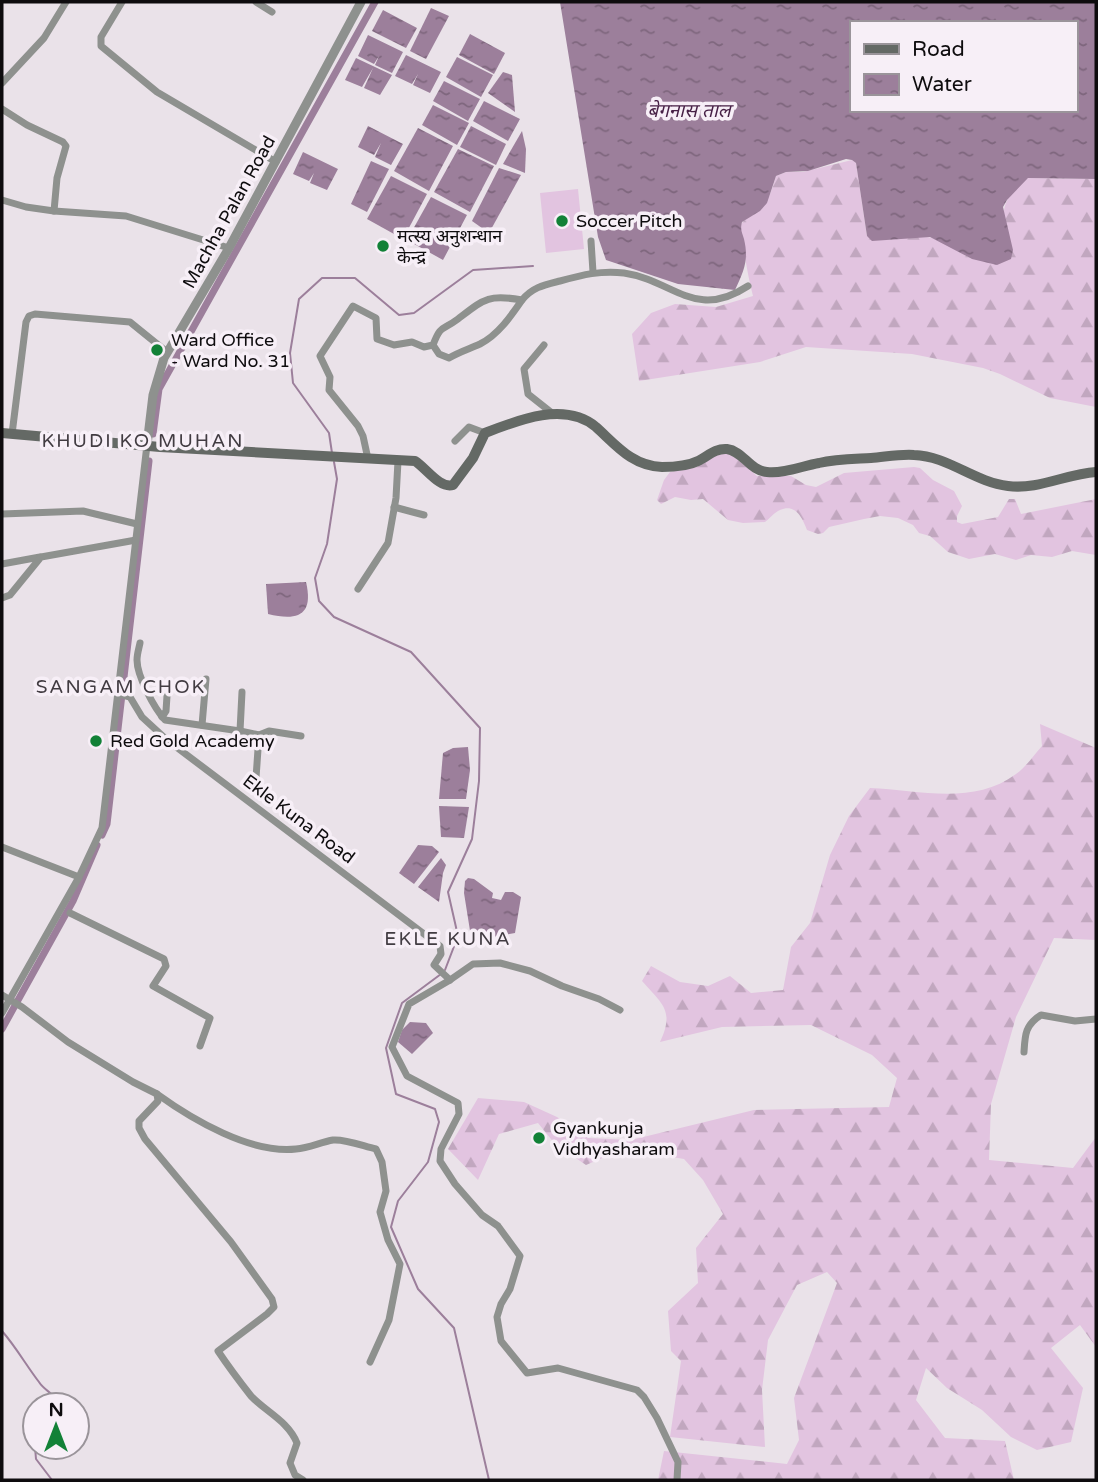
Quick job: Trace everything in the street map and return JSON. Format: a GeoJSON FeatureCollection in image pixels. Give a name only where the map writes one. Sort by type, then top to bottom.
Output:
{"type":"FeatureCollection","features":[{"type":"Feature","properties":{"kind":"main road"},"geometry":{"type":"LineString","coordinates":[[7,434],[317,457],[415,461],[443,485],[449,486],[453,485],[473,458],[485,432],[509,423],[552,413],[594,425],[613,445],[640,464],[653,466],[686,465],[724,449],[734,452],[749,465],[765,472],[801,468],[823,462],[912,454],[929,456],[975,477],[1006,486],[1030,487],[1063,477],[1096,472]]}},
{"type":"Feature","properties":{"kind":"street"},"geometry":{"type":"LineString","coordinates":[[2,83],[44,38],[66,2]]}},
{"type":"Feature","properties":{"kind":"street"},"geometry":{"type":"LineString","coordinates":[[122,2],[100,37],[101,46],[157,92],[276,162]]}},
{"type":"Feature","properties":{"kind":"street"},"geometry":{"type":"LineString","coordinates":[[256,2],[272,12]]}},
{"type":"Feature","properties":{"kind":"street","name":"Machha Palan Road"},"geometry":{"type":"LineString","coordinates":[[147,445],[153,395],[167,352],[229,248],[361,2]]}},
{"type":"Feature","properties":{"kind":"street"},"geometry":{"type":"LineString","coordinates":[[2,109],[27,125],[63,142],[65,146],[57,178],[54,211]]}},
{"type":"Feature","properties":{"kind":"street"},"geometry":{"type":"LineString","coordinates":[[2,200],[54,211],[126,216],[229,248]]}},
{"type":"Feature","properties":{"kind":"street"},"geometry":{"type":"LineString","coordinates":[[590,242],[593,272]]}},
{"type":"Feature","properties":{"kind":"street"},"geometry":{"type":"LineString","coordinates":[[433,345],[439,354],[449,358],[482,343],[509,320],[531,289],[593,272],[624,273],[641,277],[682,296],[704,300],[725,298],[748,286]]}},
{"type":"Feature","properties":{"kind":"street"},"geometry":{"type":"LineString","coordinates":[[433,345],[439,330],[457,320],[473,305],[499,296],[522,300]]}},
{"type":"Feature","properties":{"kind":"street"},"geometry":{"type":"LineString","coordinates":[[362,459],[363,436],[329,390],[330,377],[320,356],[353,306],[376,318],[377,339],[394,345],[412,342],[425,347],[433,345]]}},
{"type":"Feature","properties":{"kind":"street"},"geometry":{"type":"LineString","coordinates":[[7,434],[29,316],[46,314],[130,322],[167,352]]}},
{"type":"Feature","properties":{"kind":"street"},"geometry":{"type":"LineString","coordinates":[[544,345],[524,369],[528,394],[552,413]]}},
{"type":"Feature","properties":{"kind":"street"},"geometry":{"type":"LineString","coordinates":[[455,441],[469,427],[485,432]]}},
{"type":"Feature","properties":{"kind":"street"},"geometry":{"type":"LineString","coordinates":[[2,1013],[8,998],[79,877],[102,828],[147,445]]}},
{"type":"Feature","properties":{"kind":"street"},"geometry":{"type":"LineString","coordinates":[[358,589],[388,543],[396,498],[398,461]]}},
{"type":"Feature","properties":{"kind":"street"},"geometry":{"type":"LineString","coordinates":[[394,507],[424,515]]}},
{"type":"Feature","properties":{"kind":"street"},"geometry":{"type":"LineString","coordinates":[[2,514],[83,511],[137,524]]}},
{"type":"Feature","properties":{"kind":"street"},"geometry":{"type":"LineString","coordinates":[[2,564],[136,540]]}},
{"type":"Feature","properties":{"kind":"street"},"geometry":{"type":"LineString","coordinates":[[2,598],[10,595],[41,557]]}},
{"type":"Feature","properties":{"kind":"street"},"geometry":{"type":"LineString","coordinates":[[140,643],[137,661],[150,698],[162,717],[171,722],[259,735],[269,730],[301,736]]}},
{"type":"Feature","properties":{"kind":"street"},"geometry":{"type":"LineString","coordinates":[[202,725],[206,678]]}},
{"type":"Feature","properties":{"kind":"street"},"geometry":{"type":"LineString","coordinates":[[240,731],[242,692]]}},
{"type":"Feature","properties":{"kind":"street"},"geometry":{"type":"LineString","coordinates":[[119,694],[131,700],[150,698]]}},
{"type":"Feature","properties":{"kind":"street"},"geometry":{"type":"LineString","coordinates":[[162,717],[166,711],[167,696]]}},
{"type":"Feature","properties":{"kind":"street","name":"Ekle Kuna Road"},"geometry":{"type":"LineString","coordinates":[[131,700],[142,717],[167,740],[440,946],[441,954],[434,965],[450,980]]}},
{"type":"Feature","properties":{"kind":"street"},"geometry":{"type":"LineString","coordinates":[[256,778],[259,735]]}},
{"type":"Feature","properties":{"kind":"street"},"geometry":{"type":"LineString","coordinates":[[2,847],[79,877]]}},
{"type":"Feature","properties":{"kind":"street"},"geometry":{"type":"LineString","coordinates":[[70,913],[164,959],[166,966],[153,986],[211,1018],[200,1046]]}},
{"type":"Feature","properties":{"kind":"street"},"geometry":{"type":"LineString","coordinates":[[620,1010],[530,971],[500,963],[472,964],[409,1003],[392,1046],[407,1076],[457,1103],[459,1114],[441,1149],[440,1161],[455,1184],[482,1215],[498,1226],[520,1256],[510,1290],[497,1317],[501,1341],[527,1373],[558,1368],[637,1390],[645,1397],[657,1418],[678,1462],[677,1480]]}},
{"type":"Feature","properties":{"kind":"street"},"geometry":{"type":"LineString","coordinates":[[8,998],[68,1042],[175,1107],[233,1138],[268,1147],[296,1150],[336,1139],[376,1149],[382,1162],[386,1191],[380,1212],[388,1240],[400,1264],[389,1320],[370,1362]]}},
{"type":"Feature","properties":{"kind":"street"},"geometry":{"type":"LineString","coordinates":[[1024,1052],[1026,1029],[1041,1015],[1075,1021],[1096,1019]]}},
{"type":"Feature","properties":{"kind":"street"},"geometry":{"type":"LineString","coordinates":[[157,1094],[158,1101],[139,1121],[139,1128],[145,1139],[231,1242],[272,1299],[274,1307],[267,1314],[218,1352],[252,1396],[294,1434],[297,1443],[290,1463],[295,1475],[303,1480]]}},
{"type":"Feature","properties":{"kind":"green space"},"geometry":{"type":"Polygon","coordinates":[[[852,160],[856,163],[867,236],[883,239],[932,238],[972,259],[1004,218],[1010,195],[1028,178],[1096,179],[1096,407],[1050,398],[983,368],[912,354],[806,347],[760,362],[639,381],[632,334],[651,313],[675,304],[716,307],[753,296],[740,227],[765,204],[776,176],[852,160]]]}},
{"type":"Feature","properties":{"kind":"green space","name":"Soccer Pitch"},"geometry":{"type":"Polygon","coordinates":[[[578,189],[584,249],[546,253],[540,193],[578,189]]]}},
{"type":"Feature","properties":{"kind":"green space"},"geometry":{"type":"Polygon","coordinates":[[[726,453],[757,476],[791,476],[806,485],[816,487],[844,473],[920,468],[933,480],[954,491],[962,506],[957,522],[962,524],[998,517],[1009,499],[1015,499],[1021,514],[1096,499],[1096,555],[1072,551],[1052,557],[1031,555],[1016,560],[995,554],[969,559],[948,552],[930,536],[919,533],[913,525],[898,518],[880,516],[864,519],[829,527],[818,534],[807,530],[797,512],[789,508],[778,511],[765,522],[743,523],[728,520],[703,499],[675,497],[661,504],[657,500],[670,472],[697,467],[704,459],[726,453]]]}},
{"type":"Feature","properties":{"kind":"green space"},"geometry":{"type":"Polygon","coordinates":[[[1040,724],[1096,748],[1096,940],[1054,938],[1016,1017],[991,1104],[989,1160],[1073,1168],[1096,1137],[1096,1347],[1080,1325],[1051,1348],[1083,1388],[1071,1442],[1037,1450],[1011,1437],[982,1410],[947,1388],[926,1368],[916,1400],[945,1438],[1005,1441],[1014,1480],[658,1480],[664,1451],[787,1464],[799,1440],[794,1398],[837,1283],[827,1272],[797,1285],[768,1340],[762,1390],[765,1447],[670,1437],[681,1361],[671,1351],[668,1311],[698,1283],[696,1248],[723,1214],[703,1180],[684,1159],[648,1153],[614,1153],[586,1165],[555,1144],[538,1123],[499,1134],[478,1180],[448,1149],[478,1098],[524,1102],[557,1117],[588,1138],[631,1140],[754,1110],[889,1107],[897,1078],[872,1055],[811,1025],[722,1027],[660,1042],[666,1022],[664,1008],[642,981],[651,966],[680,982],[708,986],[730,976],[751,993],[783,990],[791,947],[810,923],[830,855],[849,816],[870,788],[945,794],[982,790],[999,784],[1020,771],[1042,746],[1040,724]]]}},
{"type":"Feature","properties":{"kind":"water","name":"बेगनास ताल"},"geometry":{"type":"Polygon","coordinates":[[[560,2],[1096,2],[1096,179],[1028,178],[1003,207],[1013,250],[1011,259],[997,265],[972,259],[930,237],[872,241],[867,236],[856,163],[846,159],[808,171],[786,172],[776,176],[767,203],[760,211],[742,222],[746,259],[735,290],[678,284],[606,260],[598,237],[560,2]]]}},
{"type":"Feature","properties":{"kind":"water"},"geometry":{"type":"Polygon","coordinates":[[[431,8],[449,16],[426,59],[410,51],[431,8]]]}},
{"type":"Feature","properties":{"kind":"water"},"geometry":{"type":"Polygon","coordinates":[[[383,10],[417,28],[406,48],[372,31],[383,10]]]}},
{"type":"Feature","properties":{"kind":"water"},"geometry":{"type":"Polygon","coordinates":[[[470,34],[505,53],[494,74],[459,55],[470,34]]]}},
{"type":"Feature","properties":{"kind":"water"},"geometry":{"type":"Polygon","coordinates":[[[368,35],[403,52],[392,73],[375,65],[379,56],[374,64],[358,56],[368,35]]]}},
{"type":"Feature","properties":{"kind":"water"},"geometry":{"type":"Polygon","coordinates":[[[406,55],[441,72],[430,93],[413,85],[418,74],[412,84],[395,76],[406,55]]]}},
{"type":"Feature","properties":{"kind":"water"},"geometry":{"type":"Polygon","coordinates":[[[457,57],[493,75],[481,97],[446,77],[457,57]]]}},
{"type":"Feature","properties":{"kind":"water"},"geometry":{"type":"Polygon","coordinates":[[[356,58],[392,75],[380,95],[364,88],[373,68],[362,87],[345,80],[356,58]]]}},
{"type":"Feature","properties":{"kind":"water"},"geometry":{"type":"Polygon","coordinates":[[[503,72],[512,75],[515,112],[488,93],[503,72]]]}},
{"type":"Feature","properties":{"kind":"water"},"geometry":{"type":"Polygon","coordinates":[[[444,81],[480,99],[468,121],[433,101],[444,81]]]}},
{"type":"Feature","properties":{"kind":"water"},"geometry":{"type":"Polygon","coordinates":[[[484,101],[520,119],[508,141],[473,121],[484,101]]]}},
{"type":"Feature","properties":{"kind":"water"},"geometry":{"type":"Polygon","coordinates":[[[433,105],[469,123],[457,145],[422,125],[433,105]]]}},
{"type":"Feature","properties":{"kind":"water"},"geometry":{"type":"Polygon","coordinates":[[[368,126],[403,144],[391,165],[375,157],[381,143],[374,155],[358,147],[368,126]]]}},
{"type":"Feature","properties":{"kind":"water"},"geometry":{"type":"Polygon","coordinates":[[[471,126],[506,144],[496,165],[460,147],[471,126]]]}},
{"type":"Feature","properties":{"kind":"water"},"geometry":{"type":"Polygon","coordinates":[[[418,128],[453,146],[429,191],[394,171],[418,128]]]}},
{"type":"Feature","properties":{"kind":"water"},"geometry":{"type":"Polygon","coordinates":[[[522,131],[526,149],[525,173],[503,164],[522,131]]]}},
{"type":"Feature","properties":{"kind":"water"},"geometry":{"type":"Polygon","coordinates":[[[458,149],[494,166],[470,212],[434,192],[458,149]]]}},
{"type":"Feature","properties":{"kind":"water"},"geometry":{"type":"Polygon","coordinates":[[[303,152],[338,169],[327,190],[310,183],[314,173],[309,181],[293,174],[303,152]]]}},
{"type":"Feature","properties":{"kind":"water"},"geometry":{"type":"Polygon","coordinates":[[[371,161],[389,169],[367,212],[351,204],[371,161]]]}},
{"type":"Feature","properties":{"kind":"water"},"geometry":{"type":"Polygon","coordinates":[[[499,168],[521,175],[489,233],[472,221],[499,168]]]}},
{"type":"Feature","properties":{"kind":"water"},"geometry":{"type":"Polygon","coordinates":[[[391,176],[427,194],[403,239],[367,219],[391,176]]]}},
{"type":"Feature","properties":{"kind":"water"},"geometry":{"type":"Polygon","coordinates":[[[431,197],[467,215],[443,260],[407,240],[431,197]]]}},
{"type":"Feature","properties":{"kind":"water"},"geometry":{"type":"Polygon","coordinates":[[[306,582],[308,602],[301,613],[287,617],[268,614],[266,584],[306,582]]]}},
{"type":"Feature","properties":{"kind":"water"},"geometry":{"type":"Polygon","coordinates":[[[468,747],[470,770],[466,799],[439,799],[443,753],[453,748],[468,747]]]}},
{"type":"Feature","properties":{"kind":"water"},"geometry":{"type":"Polygon","coordinates":[[[439,806],[469,807],[464,838],[441,837],[439,806]]]}},
{"type":"Feature","properties":{"kind":"water"},"geometry":{"type":"Polygon","coordinates":[[[418,845],[432,846],[439,852],[414,884],[399,873],[418,845]]]}},
{"type":"Feature","properties":{"kind":"water"},"geometry":{"type":"Polygon","coordinates":[[[441,858],[446,865],[439,902],[418,887],[441,858]]]}},
{"type":"Feature","properties":{"kind":"water"},"geometry":{"type":"Polygon","coordinates":[[[468,878],[474,879],[493,893],[492,898],[501,900],[505,892],[513,892],[521,897],[515,933],[475,940],[471,937],[464,893],[465,881],[468,878]]]}},
{"type":"Feature","properties":{"kind":"water"},"geometry":{"type":"Polygon","coordinates":[[[410,1022],[426,1023],[433,1033],[412,1054],[398,1042],[402,1030],[410,1022]]]}},
{"type":"Feature","properties":{"kind":"waterway"},"geometry":{"type":"LineString","coordinates":[[153,434],[159,389],[375,2]]}},
{"type":"Feature","properties":{"kind":"waterway"},"geometry":{"type":"LineString","coordinates":[[332,453],[329,433],[293,383],[290,353],[299,299],[322,278],[355,278],[399,315],[414,313],[473,270],[533,266]]}},
{"type":"Feature","properties":{"kind":"waterway"},"geometry":{"type":"LineString","coordinates":[[102,835],[107,824],[149,461]]}},
{"type":"Feature","properties":{"kind":"waterway"},"geometry":{"type":"LineString","coordinates":[[334,462],[337,479],[327,544],[315,578],[319,601],[334,617],[411,652],[480,728],[479,781],[472,839],[448,892],[458,936],[445,970]]}},
{"type":"Feature","properties":{"kind":"waterway"},"geometry":{"type":"LineString","coordinates":[[2,1029],[73,901],[97,845]]}},
{"type":"Feature","properties":{"kind":"waterway"},"geometry":{"type":"LineString","coordinates":[[441,974],[402,1003],[386,1048],[396,1094],[435,1109],[439,1122],[428,1162],[398,1201],[391,1227],[418,1289],[454,1328],[489,1480]]}},
{"type":"Feature","properties":{"kind":"waterway"},"geometry":{"type":"LineString","coordinates":[[2,1331],[47,1391]]}},
{"type":"Feature","properties":{"kind":"waterway"},"geometry":{"type":"LineString","coordinates":[[38,1461],[52,1480]]}},
{"type":"Feature","properties":{"kind":"place","name":"Soccer Pitch"},"geometry":{"type":"Point","coordinates":[562,221]}},
{"type":"Feature","properties":{"kind":"place","name":"मत्स्य अनुशन्धान केन्द्र"},"geometry":{"type":"Point","coordinates":[383,246]}},
{"type":"Feature","properties":{"kind":"place","name":"Ward Office - Ward No. 31"},"geometry":{"type":"Point","coordinates":[157,350]}},
{"type":"Feature","properties":{"kind":"place","name":"Red Gold Academy"},"geometry":{"type":"Point","coordinates":[96,741]}},
{"type":"Feature","properties":{"kind":"place","name":"Gyankunja Vidhyasharam"},"geometry":{"type":"Point","coordinates":[539,1138]}},
{"type":"Feature","properties":{"kind":"district","name":"KHUDI KO MUHAN"},"geometry":{"type":"Point","coordinates":[143,441]}},
{"type":"Feature","properties":{"kind":"district","name":"SANGAM CHOK"},"geometry":{"type":"Point","coordinates":[121,687]}},
{"type":"Feature","properties":{"kind":"district","name":"EKLE KUNA"},"geometry":{"type":"Point","coordinates":[448,939]}}]}
